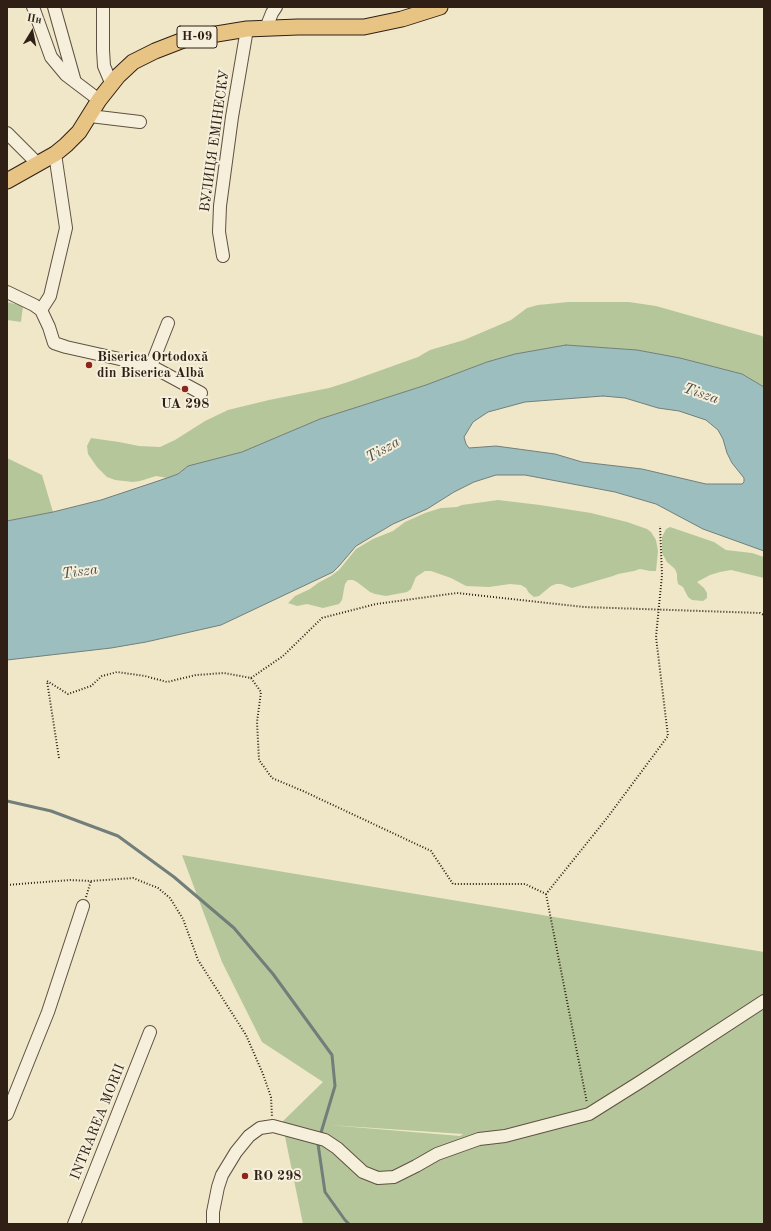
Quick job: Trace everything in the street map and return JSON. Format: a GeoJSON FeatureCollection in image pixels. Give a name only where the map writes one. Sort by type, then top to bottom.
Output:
{"type":"FeatureCollection","features":[{"type":"Feature","properties":{"kind":"main road","name":"Н-09"},"geometry":{"type":"LineString","coordinates":[[7,181],[55,154],[66,145],[79,132],[118,76],[133,62],[155,51],[186,39],[247,29],[298,26],[364,27],[402,19],[440,7]]}},
{"type":"Feature","properties":{"kind":"street"},"geometry":{"type":"LineString","coordinates":[[33,7],[51,57],[66,75],[100,100]]}},
{"type":"Feature","properties":{"kind":"street"},"geometry":{"type":"LineString","coordinates":[[54,7],[75,82]]}},
{"type":"Feature","properties":{"kind":"street"},"geometry":{"type":"LineString","coordinates":[[104,7],[104,66],[112,85]]}},
{"type":"Feature","properties":{"kind":"street"},"geometry":{"type":"LineString","coordinates":[[266,28],[276,7]]}},
{"type":"Feature","properties":{"kind":"street","name":"ВУЛИЦЯ ЕМІНЕСКУ"},"geometry":{"type":"LineString","coordinates":[[223,256],[219,232],[220,206],[232,117],[247,29]]}},
{"type":"Feature","properties":{"kind":"street"},"geometry":{"type":"LineString","coordinates":[[90,116],[140,122]]}},
{"type":"Feature","properties":{"kind":"street"},"geometry":{"type":"LineString","coordinates":[[7,133],[38,164]]}},
{"type":"Feature","properties":{"kind":"street"},"geometry":{"type":"LineString","coordinates":[[41,310],[50,296],[66,228],[55,154]]}},
{"type":"Feature","properties":{"kind":"street"},"geometry":{"type":"LineString","coordinates":[[7,292],[41,310],[49,327],[54,343],[151,366],[201,393]]}},
{"type":"Feature","properties":{"kind":"street"},"geometry":{"type":"LineString","coordinates":[[151,366],[168,323]]}},
{"type":"Feature","properties":{"kind":"street"},"geometry":{"type":"LineString","coordinates":[[7,1114],[48,1012],[84,906]]}},
{"type":"Feature","properties":{"kind":"street"},"geometry":{"type":"LineString","coordinates":[[213,1224],[213,1212],[222,1175],[236,1152],[249,1136],[260,1128],[273,1126],[320,1138],[337,1148],[363,1172],[378,1178],[394,1177],[437,1154],[479,1139],[505,1136],[589,1114],[764,1001]]}},
{"type":"Feature","properties":{"kind":"street","name":"INTRAREA MORII"},"geometry":{"type":"LineString","coordinates":[[74,1224],[150,1032]]}},
{"type":"Feature","properties":{"kind":"path"},"geometry":{"type":"LineString","coordinates":[[589,1114],[546,894],[607,818],[668,736],[656,637],[662,575],[660,526]]}},
{"type":"Feature","properties":{"kind":"path"},"geometry":{"type":"LineString","coordinates":[[251,678],[283,656],[322,618],[376,604],[457,593],[584,607],[760,613],[764,615]]}},
{"type":"Feature","properties":{"kind":"path"},"geometry":{"type":"LineString","coordinates":[[59,758],[47,681],[68,694],[91,686],[102,676],[117,672],[145,676],[167,682],[196,675],[224,673],[251,678],[261,692],[257,722],[259,760],[272,778],[431,851],[453,884],[525,884],[546,894]]}},
{"type":"Feature","properties":{"kind":"path"},"geometry":{"type":"LineString","coordinates":[[7,885],[70,880],[91,881],[133,878],[158,888],[170,898],[183,919],[198,960],[246,1035],[271,1097],[273,1126]]}},
{"type":"Feature","properties":{"kind":"path"},"geometry":{"type":"LineString","coordinates":[[84,906],[91,881]]}},
{"type":"Feature","properties":{"kind":"green space"},"geometry":{"type":"Polygon","coordinates":[[[7,302],[23,306],[21,322],[7,320],[7,302]]]}},
{"type":"Feature","properties":{"kind":"green space"},"geometry":{"type":"Polygon","coordinates":[[[568,302],[629,302],[656,306],[762,336],[764,338],[764,387],[742,374],[680,358],[637,350],[566,345],[515,354],[487,362],[426,385],[320,419],[242,452],[188,466],[178,474],[167,478],[156,476],[133,482],[115,480],[107,477],[97,467],[88,454],[87,446],[91,438],[139,446],[160,447],[175,440],[205,421],[228,410],[329,388],[348,382],[418,357],[430,350],[464,340],[511,320],[527,308],[538,305],[568,302]]]}},
{"type":"Feature","properties":{"kind":"green space"},"geometry":{"type":"Polygon","coordinates":[[[7,458],[42,475],[53,512],[7,521],[7,458]]]}},
{"type":"Feature","properties":{"kind":"green space"},"geometry":{"type":"Polygon","coordinates":[[[498,500],[591,513],[627,522],[647,529],[656,540],[658,551],[656,571],[640,569],[572,588],[561,584],[556,584],[551,586],[539,596],[534,597],[521,585],[510,584],[489,587],[466,586],[451,578],[431,571],[425,571],[416,577],[411,589],[407,592],[386,596],[375,594],[357,582],[348,580],[345,584],[342,600],[339,604],[323,608],[307,604],[297,606],[288,603],[295,596],[310,589],[339,570],[356,549],[373,539],[393,531],[405,522],[441,508],[457,507],[498,500]]]}},
{"type":"Feature","properties":{"kind":"green space"},"geometry":{"type":"Polygon","coordinates":[[[670,527],[714,542],[726,550],[752,553],[764,557],[764,578],[731,570],[710,575],[697,582],[704,588],[707,593],[707,598],[703,601],[692,600],[688,597],[683,587],[678,584],[675,569],[667,562],[662,553],[662,537],[666,529],[670,527]]]}},
{"type":"Feature","properties":{"kind":"green space"},"geometry":{"type":"Polygon","coordinates":[[[182,855],[764,952],[764,1224],[303,1224],[282,1122],[323,1082],[262,1042],[222,962],[182,855]],[[329,1125],[460,1136],[463,1134],[329,1125]]]}},
{"type":"Feature","properties":{"kind":"water","name":"Tisza"},"geometry":{"type":"Polygon","coordinates":[[[566,345],[637,350],[680,358],[742,374],[764,387],[764,551],[703,529],[656,504],[615,492],[525,475],[496,475],[474,482],[454,492],[427,509],[393,524],[356,546],[333,572],[221,625],[146,642],[111,648],[7,660],[7,521],[53,512],[101,500],[178,474],[188,466],[242,452],[320,419],[426,385],[487,362],[515,354],[566,345]],[[603,396],[525,402],[488,412],[473,422],[464,437],[469,448],[496,446],[555,454],[582,462],[642,469],[706,484],[742,484],[744,482],[744,478],[732,463],[727,453],[723,439],[718,430],[706,420],[679,411],[658,408],[625,398],[603,396]]]}},
{"type":"Feature","properties":{"kind":"waterway"},"geometry":{"type":"LineString","coordinates":[[7,801],[51,811],[118,836],[174,877],[234,928],[273,974],[332,1055],[335,1086],[320,1136]]}},
{"type":"Feature","properties":{"kind":"waterway"},"geometry":{"type":"LineString","coordinates":[[319,1141],[318,1144],[325,1192],[349,1224]]}},
{"type":"Feature","properties":{"kind":"place","name":"Biserica Ortodoxă din Biserica Albă"},"geometry":{"type":"Point","coordinates":[89,365]}},
{"type":"Feature","properties":{"kind":"place","name":"UA 298"},"geometry":{"type":"Point","coordinates":[185,389]}},
{"type":"Feature","properties":{"kind":"place","name":"RO 298"},"geometry":{"type":"Point","coordinates":[245,1176]}}]}
